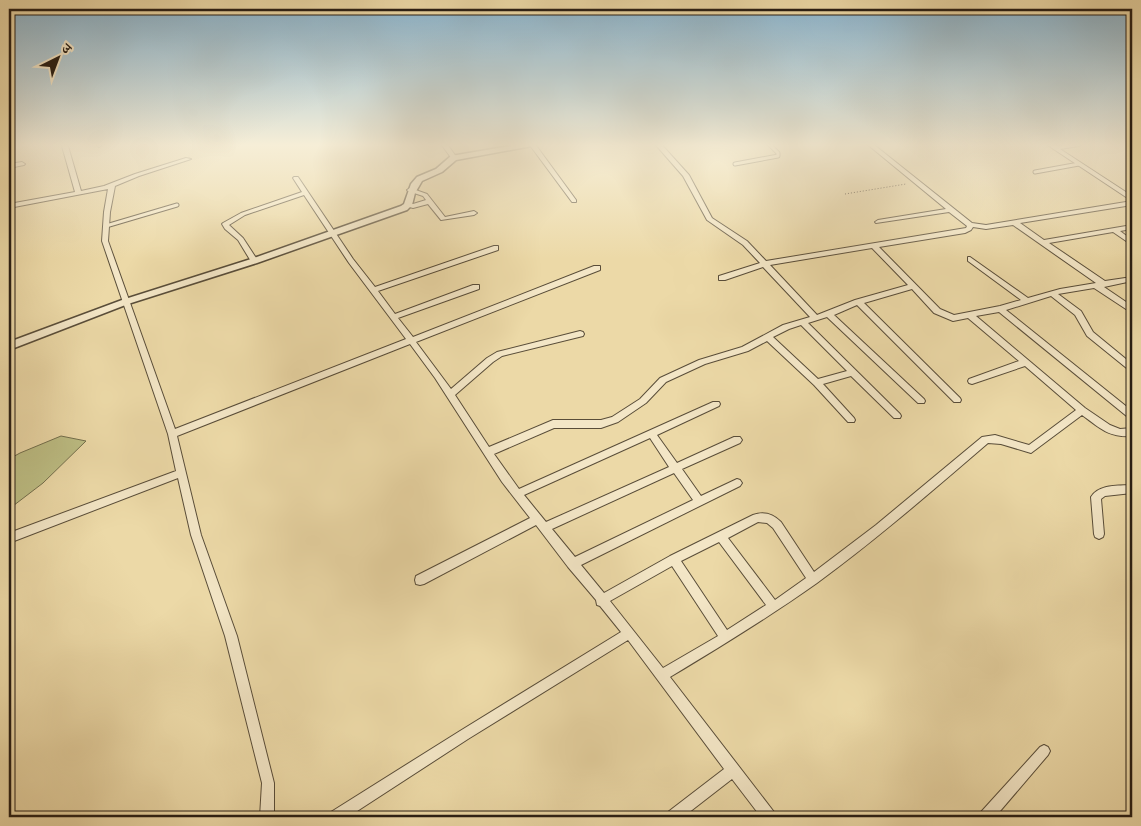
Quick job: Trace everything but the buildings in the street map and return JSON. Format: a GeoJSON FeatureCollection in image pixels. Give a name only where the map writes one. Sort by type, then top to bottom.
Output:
{"type":"FeatureCollection","features":[{"type":"Feature","properties":{"kind":"street"},"geometry":{"type":"LineString","coordinates":[[75,183],[78,193]]}},
{"type":"Feature","properties":{"kind":"street"},"geometry":{"type":"LineString","coordinates":[[9,206],[112,186],[120,183]]}},
{"type":"Feature","properties":{"kind":"street"},"geometry":{"type":"LineString","coordinates":[[299,183],[374,290],[451,394],[516,494],[601,601],[629,633],[769,817]]}},
{"type":"Feature","properties":{"kind":"street"},"geometry":{"type":"LineString","coordinates":[[9,346],[125,302],[254,261],[398,211],[408,204],[410,190],[416,183]]}},
{"type":"Feature","properties":{"kind":"street"},"geometry":{"type":"LineString","coordinates":[[560,183],[574,201]]}},
{"type":"Feature","properties":{"kind":"street"},"geometry":{"type":"LineString","coordinates":[[690,183],[708,219],[735,236],[816,318]]}},
{"type":"Feature","properties":{"kind":"street"},"geometry":{"type":"LineString","coordinates":[[919,183],[970,225],[986,227],[1132,201]]}},
{"type":"Feature","properties":{"kind":"street"},"geometry":{"type":"LineString","coordinates":[[1106,183],[1132,201]]}},
{"type":"Feature","properties":{"kind":"street"},"geometry":{"type":"LineString","coordinates":[[112,186],[105,241],[172,434],[196,535],[231,636],[268,783],[267,817]]}},
{"type":"Feature","properties":{"kind":"street"},"geometry":{"type":"LineString","coordinates":[[410,190],[423,193],[443,220],[474,213]]}},
{"type":"Feature","properties":{"kind":"street"},"geometry":{"type":"LineString","coordinates":[[254,261],[239,237],[227,228],[226,224],[243,214],[305,193]]}},
{"type":"Feature","properties":{"kind":"street"},"geometry":{"type":"LineString","coordinates":[[408,204],[413,206],[430,201]]}},
{"type":"Feature","properties":{"kind":"street"},"geometry":{"type":"LineString","coordinates":[[878,222],[950,210]]}},
{"type":"Feature","properties":{"kind":"street"},"geometry":{"type":"LineString","coordinates":[[1014,222],[1101,285],[1132,310]]}},
{"type":"Feature","properties":{"kind":"street"},"geometry":{"type":"LineString","coordinates":[[722,278],[764,264],[965,230],[969,229],[970,225]]}},
{"type":"Feature","properties":{"kind":"street"},"geometry":{"type":"LineString","coordinates":[[1043,242],[1132,227]]}},
{"type":"Feature","properties":{"kind":"street"},"geometry":{"type":"LineString","coordinates":[[1114,230],[1132,243]]}},
{"type":"Feature","properties":{"kind":"street"},"geometry":{"type":"LineString","coordinates":[[873,245],[937,311],[945,316],[954,318],[1000,309],[1052,293],[1132,279]]}},
{"type":"Feature","properties":{"kind":"street"},"geometry":{"type":"LineString","coordinates":[[374,290],[496,248]]}},
{"type":"Feature","properties":{"kind":"street"},"geometry":{"type":"LineString","coordinates":[[970,259],[1026,300]]}},
{"type":"Feature","properties":{"kind":"street"},"geometry":{"type":"LineString","coordinates":[[172,434],[597,268]]}},
{"type":"Feature","properties":{"kind":"street"},"geometry":{"type":"LineString","coordinates":[[488,452],[553,424],[601,424],[615,420],[644,401],[663,380],[702,362],[736,353],[786,327],[858,302],[914,286]]}},
{"type":"Feature","properties":{"kind":"street"},"geometry":{"type":"LineString","coordinates":[[394,317],[476,287]]}},
{"type":"Feature","properties":{"kind":"street"},"geometry":{"type":"LineString","coordinates":[[1052,293],[1078,313],[1090,334],[1132,368]]}},
{"type":"Feature","properties":{"kind":"street"},"geometry":{"type":"LineString","coordinates":[[858,302],[957,400]]}},
{"type":"Feature","properties":{"kind":"street"},"geometry":{"type":"LineString","coordinates":[[1000,309],[1132,416]]}},
{"type":"Feature","properties":{"kind":"street"},"geometry":{"type":"LineString","coordinates":[[828,314],[921,401]]}},
{"type":"Feature","properties":{"kind":"street"},"geometry":{"type":"LineString","coordinates":[[970,314],[1082,410],[1107,428],[1119,433],[1132,432]]}},
{"type":"Feature","properties":{"kind":"street"},"geometry":{"type":"LineString","coordinates":[[803,322],[897,416]]}},
{"type":"Feature","properties":{"kind":"street"},"geometry":{"type":"LineString","coordinates":[[451,394],[490,360],[500,354],[580,334]]}},
{"type":"Feature","properties":{"kind":"street"},"geometry":{"type":"LineString","coordinates":[[768,337],[851,420]]}},
{"type":"Feature","properties":{"kind":"street"},"geometry":{"type":"LineString","coordinates":[[972,381],[1027,362]]}},
{"type":"Feature","properties":{"kind":"street"},"geometry":{"type":"LineString","coordinates":[[817,384],[854,372]]}},
{"type":"Feature","properties":{"kind":"street"},"geometry":{"type":"LineString","coordinates":[[516,494],[716,404]]}},
{"type":"Feature","properties":{"kind":"street"},"geometry":{"type":"LineString","coordinates":[[661,676],[726,638],[813,579],[882,527],[985,440],[995,438],[1018,447],[1031,449],[1082,410]]}},
{"type":"Feature","properties":{"kind":"street"},"geometry":{"type":"LineString","coordinates":[[651,433],[699,502]]}},
{"type":"Feature","properties":{"kind":"street"},"geometry":{"type":"LineString","coordinates":[[420,580],[540,524],[737,440]]}},
{"type":"Feature","properties":{"kind":"street"},"geometry":{"type":"LineString","coordinates":[[9,538],[181,473]]}},
{"type":"Feature","properties":{"kind":"street"},"geometry":{"type":"LineString","coordinates":[[572,564],[737,483]]}},
{"type":"Feature","properties":{"kind":"street"},"geometry":{"type":"LineString","coordinates":[[1099,534],[1096,497],[1104,492],[1132,490]]}},
{"type":"Feature","properties":{"kind":"street"},"geometry":{"type":"LineString","coordinates":[[601,601],[674,559],[721,538],[757,518],[772,518],[813,579]]}},
{"type":"Feature","properties":{"kind":"street"},"geometry":{"type":"LineString","coordinates":[[721,538],[773,606]]}},
{"type":"Feature","properties":{"kind":"street"},"geometry":{"type":"LineString","coordinates":[[674,559],[726,638]]}},
{"type":"Feature","properties":{"kind":"street"},"geometry":{"type":"LineString","coordinates":[[336,817],[629,633]]}},
{"type":"Feature","properties":{"kind":"street"},"geometry":{"type":"LineString","coordinates":[[986,817],[1044,751]]}},
{"type":"Feature","properties":{"kind":"street"},"geometry":{"type":"LineString","coordinates":[[673,817],[733,770]]}},
{"type":"Feature","properties":{"kind":"lane"},"geometry":{"type":"LineString","coordinates":[[106,226],[177,205]]}},
{"type":"Feature","properties":{"kind":"path"},"geometry":{"type":"LineString","coordinates":[[845,194],[915,183]]}},
{"type":"Feature","properties":{"kind":"green space"},"geometry":{"type":"Polygon","coordinates":[[[61,436],[86,441],[43,483],[9,509],[9,459],[61,436]]]}}]}
